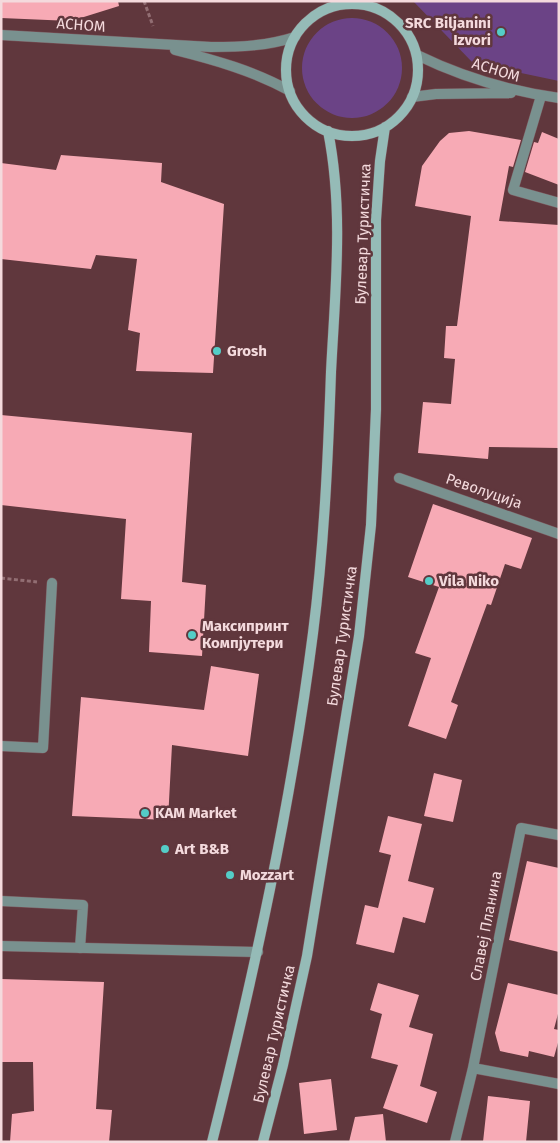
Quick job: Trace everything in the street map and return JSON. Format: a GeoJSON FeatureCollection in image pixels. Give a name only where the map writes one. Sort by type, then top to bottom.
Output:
{"type":"FeatureCollection","features":[{"type":"Feature","properties":{"kind":"main road"},"geometry":{"type":"LineString","coordinates":[[361,4],[380,6],[397,21],[410,37],[417,55],[418,77],[412,98],[401,114],[386,127],[367,134],[347,136],[328,132],[312,122],[299,108],[290,91],[286,73],[288,54],[295,37],[306,22],[322,6],[361,4]]}},
{"type":"Feature","properties":{"kind":"main road","name":"Булевар Туристичка"},"geometry":{"type":"LineString","coordinates":[[263,1142],[283,1065],[307,956],[359,636],[371,525],[376,409],[376,220],[380,161],[386,127]]}},
{"type":"Feature","properties":{"kind":"main road","name":"Булевар Туристичка"},"geometry":{"type":"LineString","coordinates":[[212,1142],[258,952],[313,634],[323,529],[338,206],[334,158],[328,132]]}},
{"type":"Feature","properties":{"kind":"street","name":"АСНОМ"},"geometry":{"type":"LineString","coordinates":[[1,35],[160,46],[246,47],[276,43],[295,37]]}},
{"type":"Feature","properties":{"kind":"street","name":"АСНОМ"},"geometry":{"type":"LineString","coordinates":[[160,46],[223,62],[268,79],[290,91]]}},
{"type":"Feature","properties":{"kind":"street","name":"АСНОМ"},"geometry":{"type":"LineString","coordinates":[[417,55],[447,70],[522,93]]}},
{"type":"Feature","properties":{"kind":"street","name":"АСНОМ"},"geometry":{"type":"LineString","coordinates":[[412,98],[436,94],[522,93]]}},
{"type":"Feature","properties":{"kind":"street"},"geometry":{"type":"LineString","coordinates":[[522,93],[559,98]]}},
{"type":"Feature","properties":{"kind":"street"},"geometry":{"type":"LineString","coordinates":[[541,96],[513,190],[559,203]]}},
{"type":"Feature","properties":{"kind":"street","name":"Револуција"},"geometry":{"type":"LineString","coordinates":[[399,478],[559,534]]}},
{"type":"Feature","properties":{"kind":"street"},"geometry":{"type":"LineString","coordinates":[[1,746],[43,748],[52,583]]}},
{"type":"Feature","properties":{"kind":"street","name":"Славеј Планина"},"geometry":{"type":"LineString","coordinates":[[455,1142],[473,1068],[521,828],[559,835]]}},
{"type":"Feature","properties":{"kind":"street"},"geometry":{"type":"LineString","coordinates":[[1,901],[82,905],[80,948]]}},
{"type":"Feature","properties":{"kind":"street"},"geometry":{"type":"LineString","coordinates":[[1,946],[258,952]]}},
{"type":"Feature","properties":{"kind":"street"},"geometry":{"type":"LineString","coordinates":[[473,1068],[559,1084]]}},
{"type":"Feature","properties":{"kind":"path"},"geometry":{"type":"LineString","coordinates":[[144,1],[160,46]]}},
{"type":"Feature","properties":{"kind":"path"},"geometry":{"type":"LineString","coordinates":[[1,578],[52,583]]}},
{"type":"Feature","properties":{"kind":"shaded area","name":"SRC Biljanini Izvori"},"geometry":{"type":"Polygon","coordinates":[[[413,1],[559,1],[559,81],[473,63],[413,1]]]}},
{"type":"Feature","properties":{"kind":"shaded area"},"geometry":{"type":"Polygon","coordinates":[[[352,18],[362,19],[380,26],[394,40],[401,58],[401,78],[394,96],[380,110],[362,117],[352,118],[342,117],[324,110],[310,96],[303,78],[302,68],[303,58],[310,40],[324,26],[342,19],[352,18]]]}},
{"type":"Feature","properties":{"kind":"building"},"geometry":{"type":"Polygon","coordinates":[[[1,1],[118,1],[119,6],[71,21],[1,18],[1,1]]]}},
{"type":"Feature","properties":{"kind":"building"},"geometry":{"type":"Polygon","coordinates":[[[469,131],[521,140],[513,167],[509,166],[499,221],[559,225],[559,448],[489,447],[488,459],[418,453],[423,402],[451,404],[455,359],[444,358],[446,326],[457,326],[471,216],[415,206],[422,166],[440,141],[449,133],[469,131]]]}},
{"type":"Feature","properties":{"kind":"building"},"geometry":{"type":"Polygon","coordinates":[[[542,132],[559,139],[559,185],[525,172],[534,142],[538,143],[542,132]]]}},
{"type":"Feature","properties":{"kind":"building"},"geometry":{"type":"Polygon","coordinates":[[[61,155],[162,163],[161,182],[224,204],[213,373],[136,371],[140,333],[128,330],[137,259],[96,255],[91,269],[1,259],[1,163],[56,170],[61,155]]]}},
{"type":"Feature","properties":{"kind":"building"},"geometry":{"type":"Polygon","coordinates":[[[1,415],[192,433],[182,582],[206,585],[202,656],[149,652],[151,601],[121,599],[126,519],[1,505],[1,415]]]}},
{"type":"Feature","properties":{"kind":"building"},"geometry":{"type":"Polygon","coordinates":[[[433,504],[532,538],[521,569],[505,564],[491,605],[487,604],[451,702],[458,705],[446,739],[408,726],[431,658],[415,653],[439,587],[408,577],[433,504]]]}},
{"type":"Feature","properties":{"kind":"building"},"geometry":{"type":"Polygon","coordinates":[[[211,666],[259,674],[248,756],[172,745],[168,820],[72,816],[81,697],[204,710],[211,666]]]}},
{"type":"Feature","properties":{"kind":"building"},"geometry":{"type":"Polygon","coordinates":[[[434,773],[462,780],[453,822],[424,816],[434,773]]]}},
{"type":"Feature","properties":{"kind":"building"},"geometry":{"type":"Polygon","coordinates":[[[388,816],[422,824],[408,881],[434,888],[425,923],[403,917],[394,953],[356,944],[365,905],[378,908],[391,855],[379,852],[388,816]]]}},
{"type":"Feature","properties":{"kind":"building"},"geometry":{"type":"Polygon","coordinates":[[[527,861],[559,868],[559,952],[509,940],[527,861]]]}},
{"type":"Feature","properties":{"kind":"building"},"geometry":{"type":"Polygon","coordinates":[[[1,979],[104,982],[96,1109],[112,1110],[109,1142],[10,1142],[12,1114],[34,1111],[33,1062],[1,1062],[1,979]]]}},
{"type":"Feature","properties":{"kind":"building"},"geometry":{"type":"Polygon","coordinates":[[[378,983],[419,995],[409,1027],[433,1034],[420,1086],[437,1092],[427,1123],[383,1108],[398,1065],[371,1058],[382,1014],[370,1010],[378,983]]]}},
{"type":"Feature","properties":{"kind":"building"},"geometry":{"type":"Polygon","coordinates":[[[508,983],[559,995],[559,1010],[554,1029],[559,1030],[559,1039],[554,1057],[529,1051],[528,1057],[500,1051],[495,1033],[508,983]]]}},
{"type":"Feature","properties":{"kind":"building"},"geometry":{"type":"Polygon","coordinates":[[[331,1079],[337,1130],[304,1134],[299,1083],[331,1079]]]}},
{"type":"Feature","properties":{"kind":"building"},"geometry":{"type":"Polygon","coordinates":[[[488,1096],[530,1101],[526,1142],[483,1142],[488,1096]]]}},
{"type":"Feature","properties":{"kind":"building"},"geometry":{"type":"Polygon","coordinates":[[[383,1114],[386,1142],[349,1142],[355,1117],[383,1114]]]}},
{"type":"Feature","properties":{"kind":"place","name":"SRC Biljanini Izvori"},"geometry":{"type":"Point","coordinates":[501,32]}},
{"type":"Feature","properties":{"kind":"place","name":"Grosh"},"geometry":{"type":"Point","coordinates":[217,351]}},
{"type":"Feature","properties":{"kind":"place","name":"Vila Niko"},"geometry":{"type":"Point","coordinates":[429,581]}},
{"type":"Feature","properties":{"kind":"place","name":"Максипринт Компјутери"},"geometry":{"type":"Point","coordinates":[192,635]}},
{"type":"Feature","properties":{"kind":"place","name":"KAM Market"},"geometry":{"type":"Point","coordinates":[145,813]}},
{"type":"Feature","properties":{"kind":"place","name":"Art B&B"},"geometry":{"type":"Point","coordinates":[165,849]}},
{"type":"Feature","properties":{"kind":"place","name":"Mozzart"},"geometry":{"type":"Point","coordinates":[230,875]}}]}
